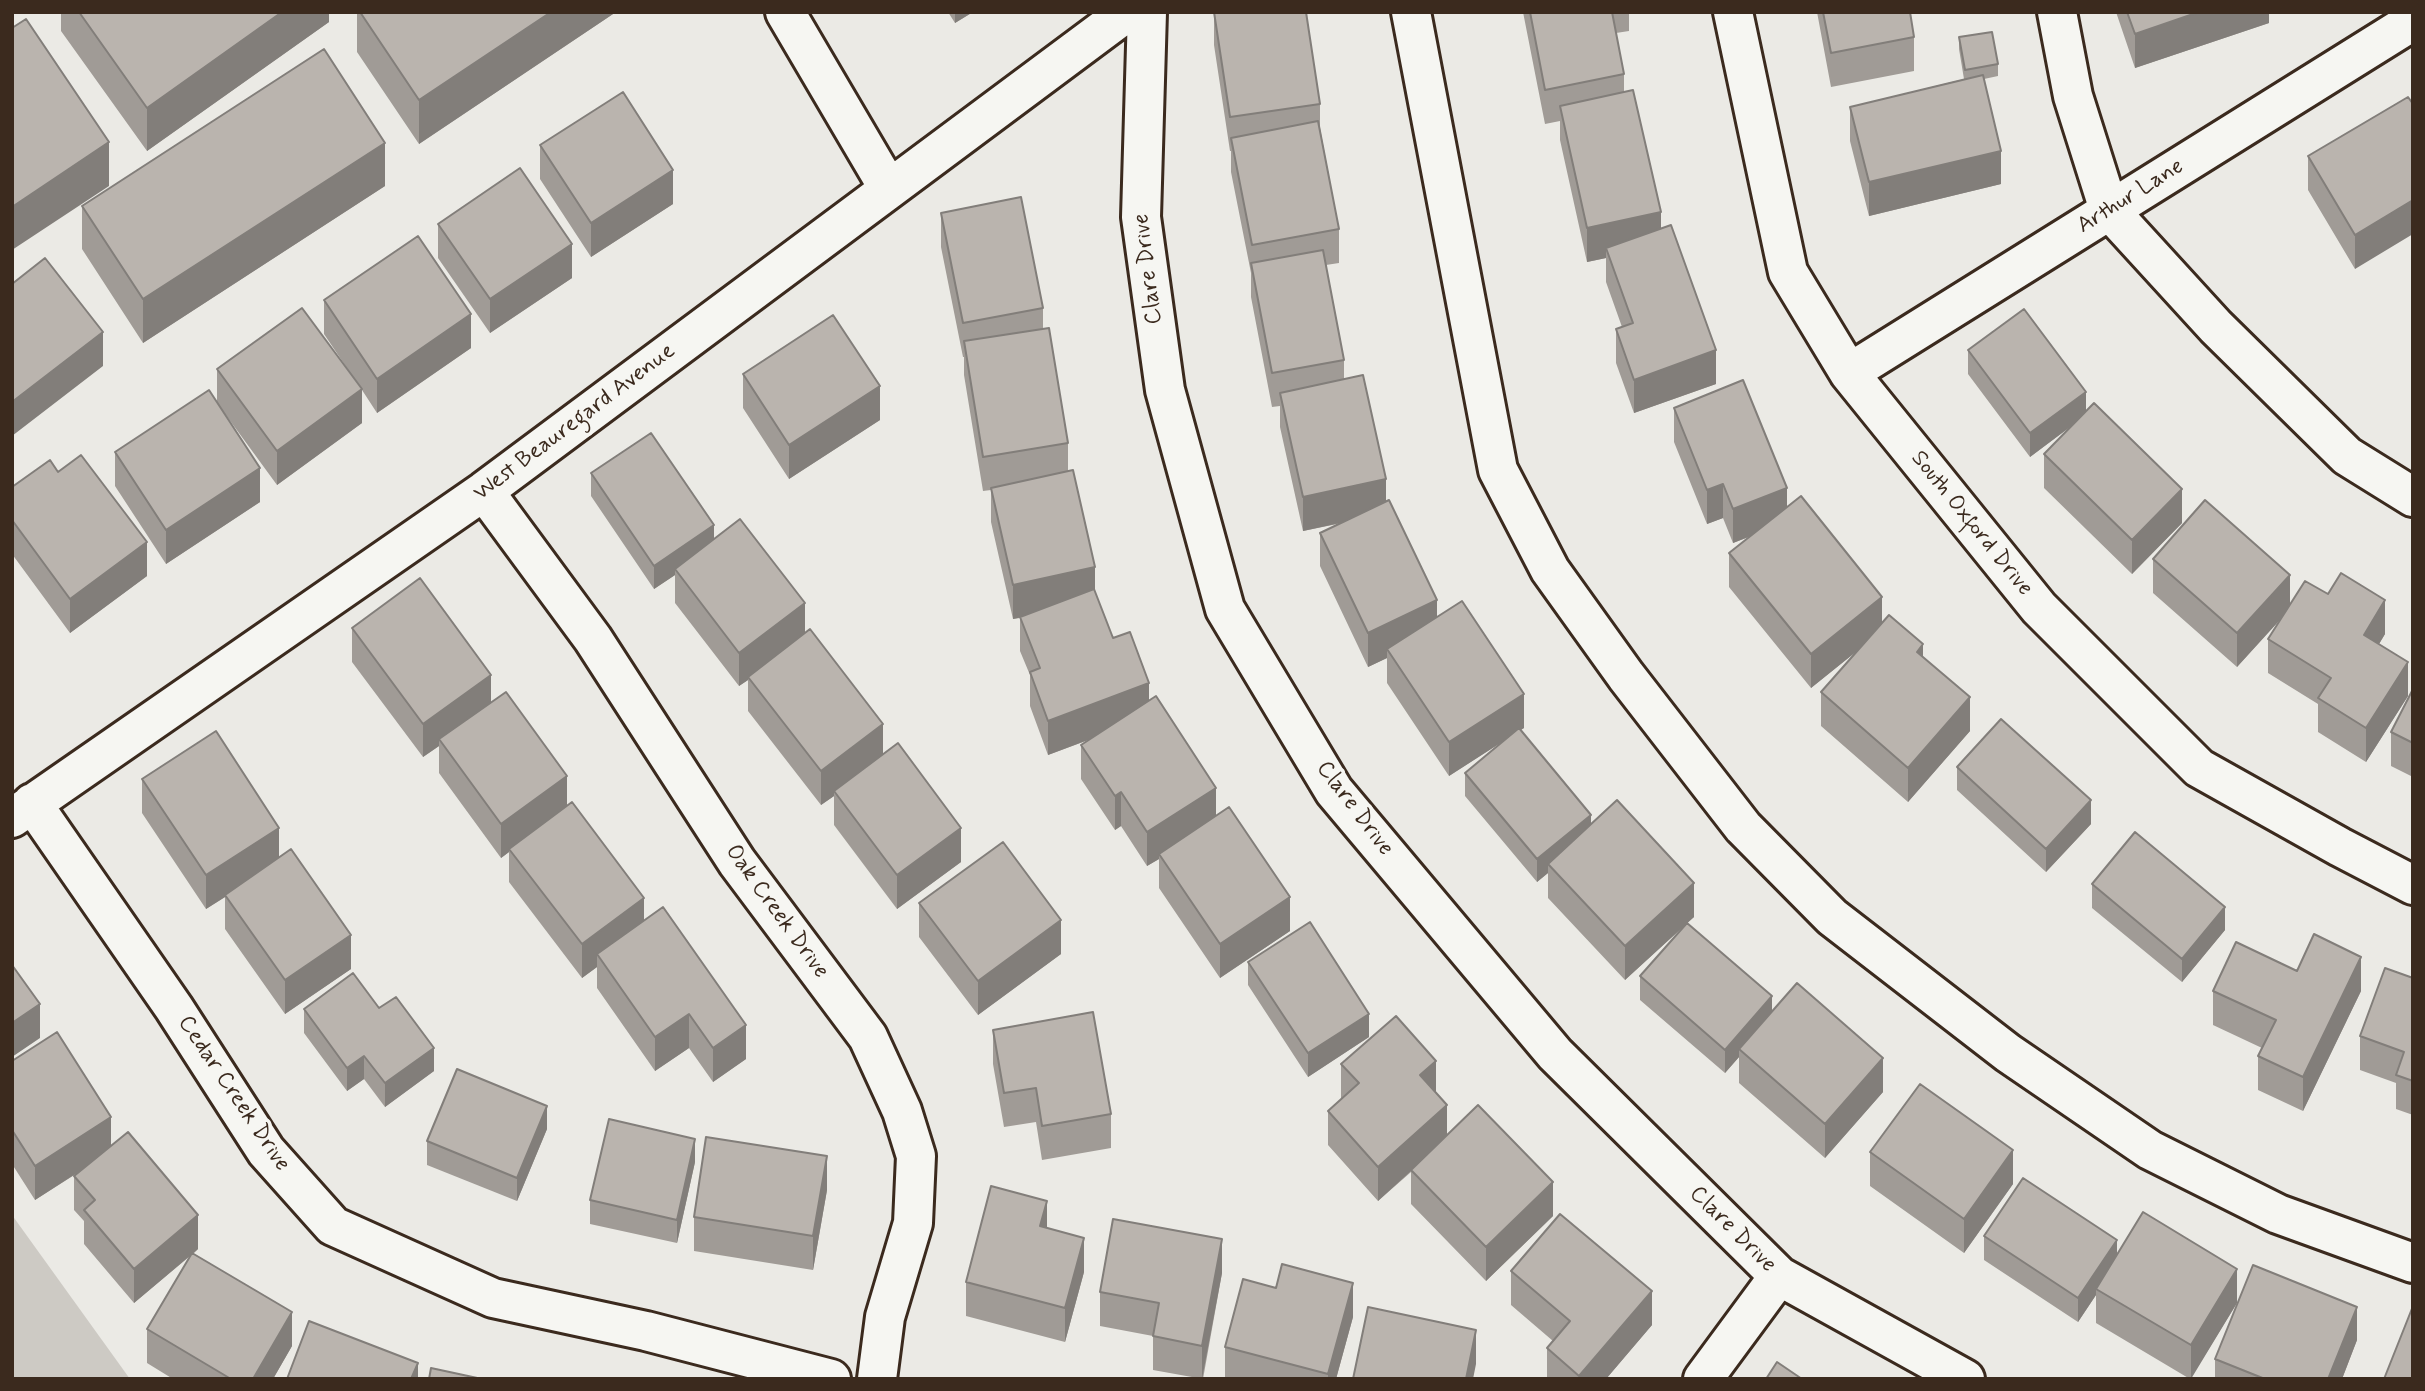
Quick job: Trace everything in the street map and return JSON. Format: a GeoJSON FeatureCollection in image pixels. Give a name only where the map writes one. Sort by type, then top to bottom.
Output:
{"type":"FeatureCollection","features":[{"type":"Feature","properties":{"kind":"street"},"geometry":{"type":"LineString","coordinates":[[785,12],[889,189]]}},
{"type":"Feature","properties":{"kind":"street","name":"West Beauregard Avenue"},"geometry":{"type":"LineString","coordinates":[[22,811],[484,491],[1127,12]]}},
{"type":"Feature","properties":{"kind":"street","name":"Clare Drive"},"geometry":{"type":"LineString","coordinates":[[1147,12],[1141,217],[1165,390],[1225,609],[1334,791],[1555,1054],[1779,1276],[1965,1379]]}},
{"type":"Feature","properties":{"kind":"street"},"geometry":{"type":"LineString","coordinates":[[1411,12],[1498,470],[1550,570],[1626,676],[1743,827],[1832,917],[2008,1053],[2150,1150],[2278,1214],[2413,1263]]}},
{"type":"Feature","properties":{"kind":"street","name":"South Oxford Drive"},"geometry":{"type":"LineString","coordinates":[[1733,12],[1788,272],[1849,373],[2039,608],[2199,768],[2413,885]]}},
{"type":"Feature","properties":{"kind":"street"},"geometry":{"type":"LineString","coordinates":[[2057,12],[2073,96],[2109,210],[2216,327],[2347,456],[2413,497]]}},
{"type":"Feature","properties":{"kind":"street","name":"Arthur Lane"},"geometry":{"type":"LineString","coordinates":[[1849,373],[2413,21]]}},
{"type":"Feature","properties":{"kind":"street","name":"Oak Creek Drive"},"geometry":{"type":"LineString","coordinates":[[484,491],[593,639],[737,862],[868,1037],[902,1111],[916,1156],[913,1223],[885,1317],[877,1379]]}},
{"type":"Feature","properties":{"kind":"street","name":"Cedar Creek Drive"},"geometry":{"type":"LineString","coordinates":[[22,811],[174,1008],[266,1151],[333,1226],[493,1298],[646,1331],[831,1379]]}},
{"type":"Feature","properties":{"kind":"street"},"geometry":{"type":"LineString","coordinates":[[1703,1379],[1779,1276]]}},
{"type":"Feature","properties":{"kind":"shaded area"},"geometry":{"type":"Polygon","coordinates":[[[12,1215],[130,1379],[12,1379],[12,1215]]]}},
{"type":"Feature","properties":{"kind":"building"},"geometry":{"type":"Polygon","coordinates":[[[79,12],[282,12],[147,108],[79,12]]]}},
{"type":"Feature","properties":{"kind":"building"},"geometry":{"type":"Polygon","coordinates":[[[360,12],[551,12],[419,100],[360,12]]]}},
{"type":"Feature","properties":{"kind":"building"},"geometry":{"type":"Polygon","coordinates":[[[1214,12],[1306,12],[1320,104],[1230,117],[1214,12]]]}},
{"type":"Feature","properties":{"kind":"building"},"geometry":{"type":"Polygon","coordinates":[[[1530,12],[1612,12],[1624,74],[1545,90],[1530,12]]]}},
{"type":"Feature","properties":{"kind":"building"},"geometry":{"type":"Polygon","coordinates":[[[1823,12],[1910,12],[1914,37],[1831,53],[1823,12]]]}},
{"type":"Feature","properties":{"kind":"building"},"geometry":{"type":"Polygon","coordinates":[[[2127,12],[2199,12],[2135,34],[2127,12]]]}},
{"type":"Feature","properties":{"kind":"building"},"geometry":{"type":"Polygon","coordinates":[[[26,19],[109,142],[12,207],[12,28],[26,19]]]}},
{"type":"Feature","properties":{"kind":"building"},"geometry":{"type":"Polygon","coordinates":[[[1992,32],[1998,64],[1965,70],[1959,37],[1992,32]]]}},
{"type":"Feature","properties":{"kind":"building"},"geometry":{"type":"Polygon","coordinates":[[[324,49],[385,143],[143,299],[82,206],[324,49]]]}},
{"type":"Feature","properties":{"kind":"building"},"geometry":{"type":"Polygon","coordinates":[[[1983,75],[2001,151],[1869,182],[1850,107],[1983,75]]]}},
{"type":"Feature","properties":{"kind":"building"},"geometry":{"type":"Polygon","coordinates":[[[1633,90],[1661,212],[1587,228],[1560,106],[1633,90]]]}},
{"type":"Feature","properties":{"kind":"building"},"geometry":{"type":"Polygon","coordinates":[[[623,92],[673,170],[591,223],[540,145],[623,92]]]}},
{"type":"Feature","properties":{"kind":"building"},"geometry":{"type":"Polygon","coordinates":[[[2408,97],[2413,104],[2413,200],[2355,235],[2308,156],[2408,97]]]}},
{"type":"Feature","properties":{"kind":"building"},"geometry":{"type":"Polygon","coordinates":[[[1318,121],[1339,229],[1252,245],[1231,138],[1318,121]]]}},
{"type":"Feature","properties":{"kind":"building"},"geometry":{"type":"Polygon","coordinates":[[[520,168],[572,244],[490,299],[438,224],[520,168]]]}},
{"type":"Feature","properties":{"kind":"building"},"geometry":{"type":"Polygon","coordinates":[[[1021,197],[1043,308],[963,323],[941,213],[1021,197]]]}},
{"type":"Feature","properties":{"kind":"building"},"geometry":{"type":"Polygon","coordinates":[[[1671,225],[1716,350],[1634,380],[1616,329],[1633,323],[1606,248],[1671,225]]]}},
{"type":"Feature","properties":{"kind":"building"},"geometry":{"type":"Polygon","coordinates":[[[418,236],[471,314],[377,379],[324,300],[418,236]]]}},
{"type":"Feature","properties":{"kind":"building"},"geometry":{"type":"Polygon","coordinates":[[[1323,250],[1344,360],[1272,373],[1251,263],[1323,250]]]}},
{"type":"Feature","properties":{"kind":"building"},"geometry":{"type":"Polygon","coordinates":[[[45,258],[103,332],[12,402],[12,284],[45,258]]]}},
{"type":"Feature","properties":{"kind":"building"},"geometry":{"type":"Polygon","coordinates":[[[302,308],[362,389],[277,451],[217,369],[302,308]]]}},
{"type":"Feature","properties":{"kind":"building"},"geometry":{"type":"Polygon","coordinates":[[[2024,309],[2086,392],[2030,433],[1968,350],[2024,309]]]}},
{"type":"Feature","properties":{"kind":"building"},"geometry":{"type":"Polygon","coordinates":[[[833,315],[880,386],[789,445],[743,374],[833,315]]]}},
{"type":"Feature","properties":{"kind":"building"},"geometry":{"type":"Polygon","coordinates":[[[1049,328],[1068,443],[983,457],[964,341],[1049,328]]]}},
{"type":"Feature","properties":{"kind":"building"},"geometry":{"type":"Polygon","coordinates":[[[1363,375],[1386,479],[1303,497],[1280,393],[1363,375]]]}},
{"type":"Feature","properties":{"kind":"building"},"geometry":{"type":"Polygon","coordinates":[[[1743,380],[1787,488],[1733,509],[1723,484],[1707,490],[1674,408],[1743,380]]]}},
{"type":"Feature","properties":{"kind":"building"},"geometry":{"type":"Polygon","coordinates":[[[209,390],[260,468],[166,530],[115,452],[209,390]]]}},
{"type":"Feature","properties":{"kind":"building"},"geometry":{"type":"Polygon","coordinates":[[[2094,403],[2182,489],[2132,540],[2044,454],[2094,403]]]}},
{"type":"Feature","properties":{"kind":"building"},"geometry":{"type":"Polygon","coordinates":[[[651,433],[714,525],[654,566],[591,473],[651,433]]]}},
{"type":"Feature","properties":{"kind":"building"},"geometry":{"type":"Polygon","coordinates":[[[81,455],[147,542],[70,599],[12,520],[12,487],[50,460],[58,472],[81,455]]]}},
{"type":"Feature","properties":{"kind":"building"},"geometry":{"type":"Polygon","coordinates":[[[1073,470],[1095,567],[1013,585],[991,488],[1073,470]]]}},
{"type":"Feature","properties":{"kind":"building"},"geometry":{"type":"Polygon","coordinates":[[[1801,496],[1882,597],[1811,654],[1729,553],[1801,496]]]}},
{"type":"Feature","properties":{"kind":"building"},"geometry":{"type":"Polygon","coordinates":[[[1389,500],[1437,600],[1368,633],[1320,533],[1389,500]]]}},
{"type":"Feature","properties":{"kind":"building"},"geometry":{"type":"Polygon","coordinates":[[[2205,500],[2290,575],[2237,633],[2153,559],[2205,500]]]}},
{"type":"Feature","properties":{"kind":"building"},"geometry":{"type":"Polygon","coordinates":[[[740,519],[805,603],[739,653],[675,569],[740,519]]]}},
{"type":"Feature","properties":{"kind":"building"},"geometry":{"type":"Polygon","coordinates":[[[2341,573],[2385,600],[2364,635],[2408,662],[2366,728],[2318,698],[2331,678],[2268,639],[2305,581],[2328,594],[2341,573]]]}},
{"type":"Feature","properties":{"kind":"building"},"geometry":{"type":"Polygon","coordinates":[[[420,578],[491,675],[423,724],[352,628],[420,578]]]}},
{"type":"Feature","properties":{"kind":"building"},"geometry":{"type":"Polygon","coordinates":[[[1094,589],[1113,638],[1130,632],[1149,683],[1048,721],[1030,672],[1040,668],[1020,617],[1094,589]]]}},
{"type":"Feature","properties":{"kind":"building"},"geometry":{"type":"Polygon","coordinates":[[[1462,601],[1524,694],[1449,742],[1387,649],[1462,601]]]}},
{"type":"Feature","properties":{"kind":"building"},"geometry":{"type":"Polygon","coordinates":[[[1889,615],[1923,644],[1917,652],[1970,697],[1908,768],[1821,692],[1889,615]]]}},
{"type":"Feature","properties":{"kind":"building"},"geometry":{"type":"Polygon","coordinates":[[[810,629],[883,724],[821,771],[748,677],[810,629]]]}},
{"type":"Feature","properties":{"kind":"building"},"geometry":{"type":"Polygon","coordinates":[[[2413,689],[2413,743],[2391,732],[2413,689]]]}},
{"type":"Feature","properties":{"kind":"building"},"geometry":{"type":"Polygon","coordinates":[[[506,692],[567,776],[501,824],[439,739],[506,692]]]}},
{"type":"Feature","properties":{"kind":"building"},"geometry":{"type":"Polygon","coordinates":[[[1156,696],[1216,788],[1147,832],[1121,792],[1115,796],[1081,745],[1156,696]]]}},
{"type":"Feature","properties":{"kind":"building"},"geometry":{"type":"Polygon","coordinates":[[[2001,719],[2091,800],[2046,849],[1957,767],[2001,719]]]}},
{"type":"Feature","properties":{"kind":"building"},"geometry":{"type":"Polygon","coordinates":[[[1519,728],[1591,815],[1537,859],[1465,773],[1519,728]]]}},
{"type":"Feature","properties":{"kind":"building"},"geometry":{"type":"Polygon","coordinates":[[[216,731],[279,828],[206,875],[142,779],[216,731]]]}},
{"type":"Feature","properties":{"kind":"building"},"geometry":{"type":"Polygon","coordinates":[[[898,743],[961,828],[897,875],[834,791],[898,743]]]}},
{"type":"Feature","properties":{"kind":"building"},"geometry":{"type":"Polygon","coordinates":[[[1617,800],[1694,883],[1625,946],[1548,864],[1617,800]]]}},
{"type":"Feature","properties":{"kind":"building"},"geometry":{"type":"Polygon","coordinates":[[[572,802],[644,898],[582,944],[509,849],[572,802]]]}},
{"type":"Feature","properties":{"kind":"building"},"geometry":{"type":"Polygon","coordinates":[[[1229,807],[1290,897],[1220,944],[1159,854],[1229,807]]]}},
{"type":"Feature","properties":{"kind":"building"},"geometry":{"type":"Polygon","coordinates":[[[2135,832],[2225,907],[2182,959],[2092,884],[2135,832]]]}},
{"type":"Feature","properties":{"kind":"building"},"geometry":{"type":"Polygon","coordinates":[[[1003,842],[1061,920],[978,981],[919,903],[1003,842]]]}},
{"type":"Feature","properties":{"kind":"building"},"geometry":{"type":"Polygon","coordinates":[[[291,849],[351,935],[285,980],[225,895],[291,849]]]}},
{"type":"Feature","properties":{"kind":"building"},"geometry":{"type":"Polygon","coordinates":[[[663,907],[746,1025],[713,1048],[689,1014],[655,1037],[597,954],[663,907]]]}},
{"type":"Feature","properties":{"kind":"building"},"geometry":{"type":"Polygon","coordinates":[[[1310,922],[1369,1014],[1308,1053],[1248,962],[1310,922]]]}},
{"type":"Feature","properties":{"kind":"building"},"geometry":{"type":"Polygon","coordinates":[[[1687,923],[1772,996],[1725,1050],[1640,976],[1687,923]]]}},
{"type":"Feature","properties":{"kind":"building"},"geometry":{"type":"Polygon","coordinates":[[[2314,934],[2361,957],[2303,1077],[2258,1056],[2276,1020],[2213,991],[2236,942],[2297,971],[2314,934]]]}},
{"type":"Feature","properties":{"kind":"building"},"geometry":{"type":"Polygon","coordinates":[[[12,965],[40,1004],[12,1023],[12,965]]]}},
{"type":"Feature","properties":{"kind":"building"},"geometry":{"type":"Polygon","coordinates":[[[2385,968],[2413,978],[2413,1081],[2396,1075],[2404,1052],[2360,1036],[2385,968]]]}},
{"type":"Feature","properties":{"kind":"building"},"geometry":{"type":"Polygon","coordinates":[[[353,973],[379,1008],[396,997],[434,1048],[385,1083],[364,1056],[347,1068],[304,1009],[353,973]]]}},
{"type":"Feature","properties":{"kind":"building"},"geometry":{"type":"Polygon","coordinates":[[[1797,983],[1883,1058],[1825,1124],[1739,1049],[1797,983]]]}},
{"type":"Feature","properties":{"kind":"building"},"geometry":{"type":"Polygon","coordinates":[[[1093,1012],[1111,1114],[1042,1126],[1036,1088],[1004,1093],[993,1030],[1093,1012]]]}},
{"type":"Feature","properties":{"kind":"building"},"geometry":{"type":"Polygon","coordinates":[[[1396,1016],[1436,1061],[1420,1075],[1447,1105],[1378,1167],[1328,1111],[1359,1083],[1341,1064],[1396,1016]]]}},
{"type":"Feature","properties":{"kind":"building"},"geometry":{"type":"Polygon","coordinates":[[[57,1032],[111,1117],[35,1166],[12,1130],[12,1061],[57,1032]]]}},
{"type":"Feature","properties":{"kind":"building"},"geometry":{"type":"Polygon","coordinates":[[[457,1069],[547,1106],[517,1178],[427,1141],[457,1069]]]}},
{"type":"Feature","properties":{"kind":"building"},"geometry":{"type":"Polygon","coordinates":[[[1920,1084],[2013,1150],[1964,1219],[1870,1152],[1920,1084]]]}},
{"type":"Feature","properties":{"kind":"building"},"geometry":{"type":"Polygon","coordinates":[[[1478,1105],[1553,1182],[1486,1247],[1411,1170],[1478,1105]]]}},
{"type":"Feature","properties":{"kind":"building"},"geometry":{"type":"Polygon","coordinates":[[[609,1119],[695,1139],[677,1220],[590,1200],[609,1119]]]}},
{"type":"Feature","properties":{"kind":"building"},"geometry":{"type":"Polygon","coordinates":[[[128,1132],[198,1215],[134,1269],[84,1210],[95,1200],[74,1176],[128,1132]]]}},
{"type":"Feature","properties":{"kind":"building"},"geometry":{"type":"Polygon","coordinates":[[[706,1137],[827,1156],[813,1236],[694,1217],[706,1137]]]}},
{"type":"Feature","properties":{"kind":"building"},"geometry":{"type":"Polygon","coordinates":[[[2023,1178],[2117,1240],[2078,1298],[1984,1236],[2023,1178]]]}},
{"type":"Feature","properties":{"kind":"building"},"geometry":{"type":"Polygon","coordinates":[[[991,1186],[1047,1201],[1040,1226],[1084,1238],[1065,1308],[966,1282],[991,1186]]]}},
{"type":"Feature","properties":{"kind":"building"},"geometry":{"type":"Polygon","coordinates":[[[2143,1212],[2237,1269],[2191,1345],[2096,1289],[2143,1212]]]}},
{"type":"Feature","properties":{"kind":"building"},"geometry":{"type":"Polygon","coordinates":[[[1560,1214],[1652,1291],[1579,1376],[1547,1348],[1570,1321],[1511,1271],[1560,1214]]]}},
{"type":"Feature","properties":{"kind":"building"},"geometry":{"type":"Polygon","coordinates":[[[1113,1219],[1222,1239],[1202,1346],[1153,1336],[1159,1303],[1100,1292],[1113,1219]]]}},
{"type":"Feature","properties":{"kind":"building"},"geometry":{"type":"Polygon","coordinates":[[[192,1253],[292,1312],[253,1379],[231,1379],[147,1329],[192,1253]]]}},
{"type":"Feature","properties":{"kind":"building"},"geometry":{"type":"Polygon","coordinates":[[[1282,1264],[1353,1283],[1328,1374],[1225,1347],[1243,1279],[1276,1288],[1282,1264]]]}},
{"type":"Feature","properties":{"kind":"building"},"geometry":{"type":"Polygon","coordinates":[[[2253,1265],[2357,1307],[2328,1379],[2265,1379],[2215,1359],[2253,1265]]]}},
{"type":"Feature","properties":{"kind":"building"},"geometry":{"type":"Polygon","coordinates":[[[2413,1306],[2413,1379],[2384,1379],[2413,1306]]]}},
{"type":"Feature","properties":{"kind":"building"},"geometry":{"type":"Polygon","coordinates":[[[1368,1307],[1476,1330],[1466,1379],[1353,1379],[1368,1307]]]}},
{"type":"Feature","properties":{"kind":"building"},"geometry":{"type":"Polygon","coordinates":[[[309,1321],[418,1363],[411,1379],[287,1379],[309,1321]]]}},
{"type":"Feature","properties":{"kind":"building"},"geometry":{"type":"Polygon","coordinates":[[[1777,1362],[1802,1379],[1766,1379],[1777,1362]]]}},
{"type":"Feature","properties":{"kind":"building"},"geometry":{"type":"Polygon","coordinates":[[[431,1368],[482,1379],[429,1379],[431,1368]]]}}]}
